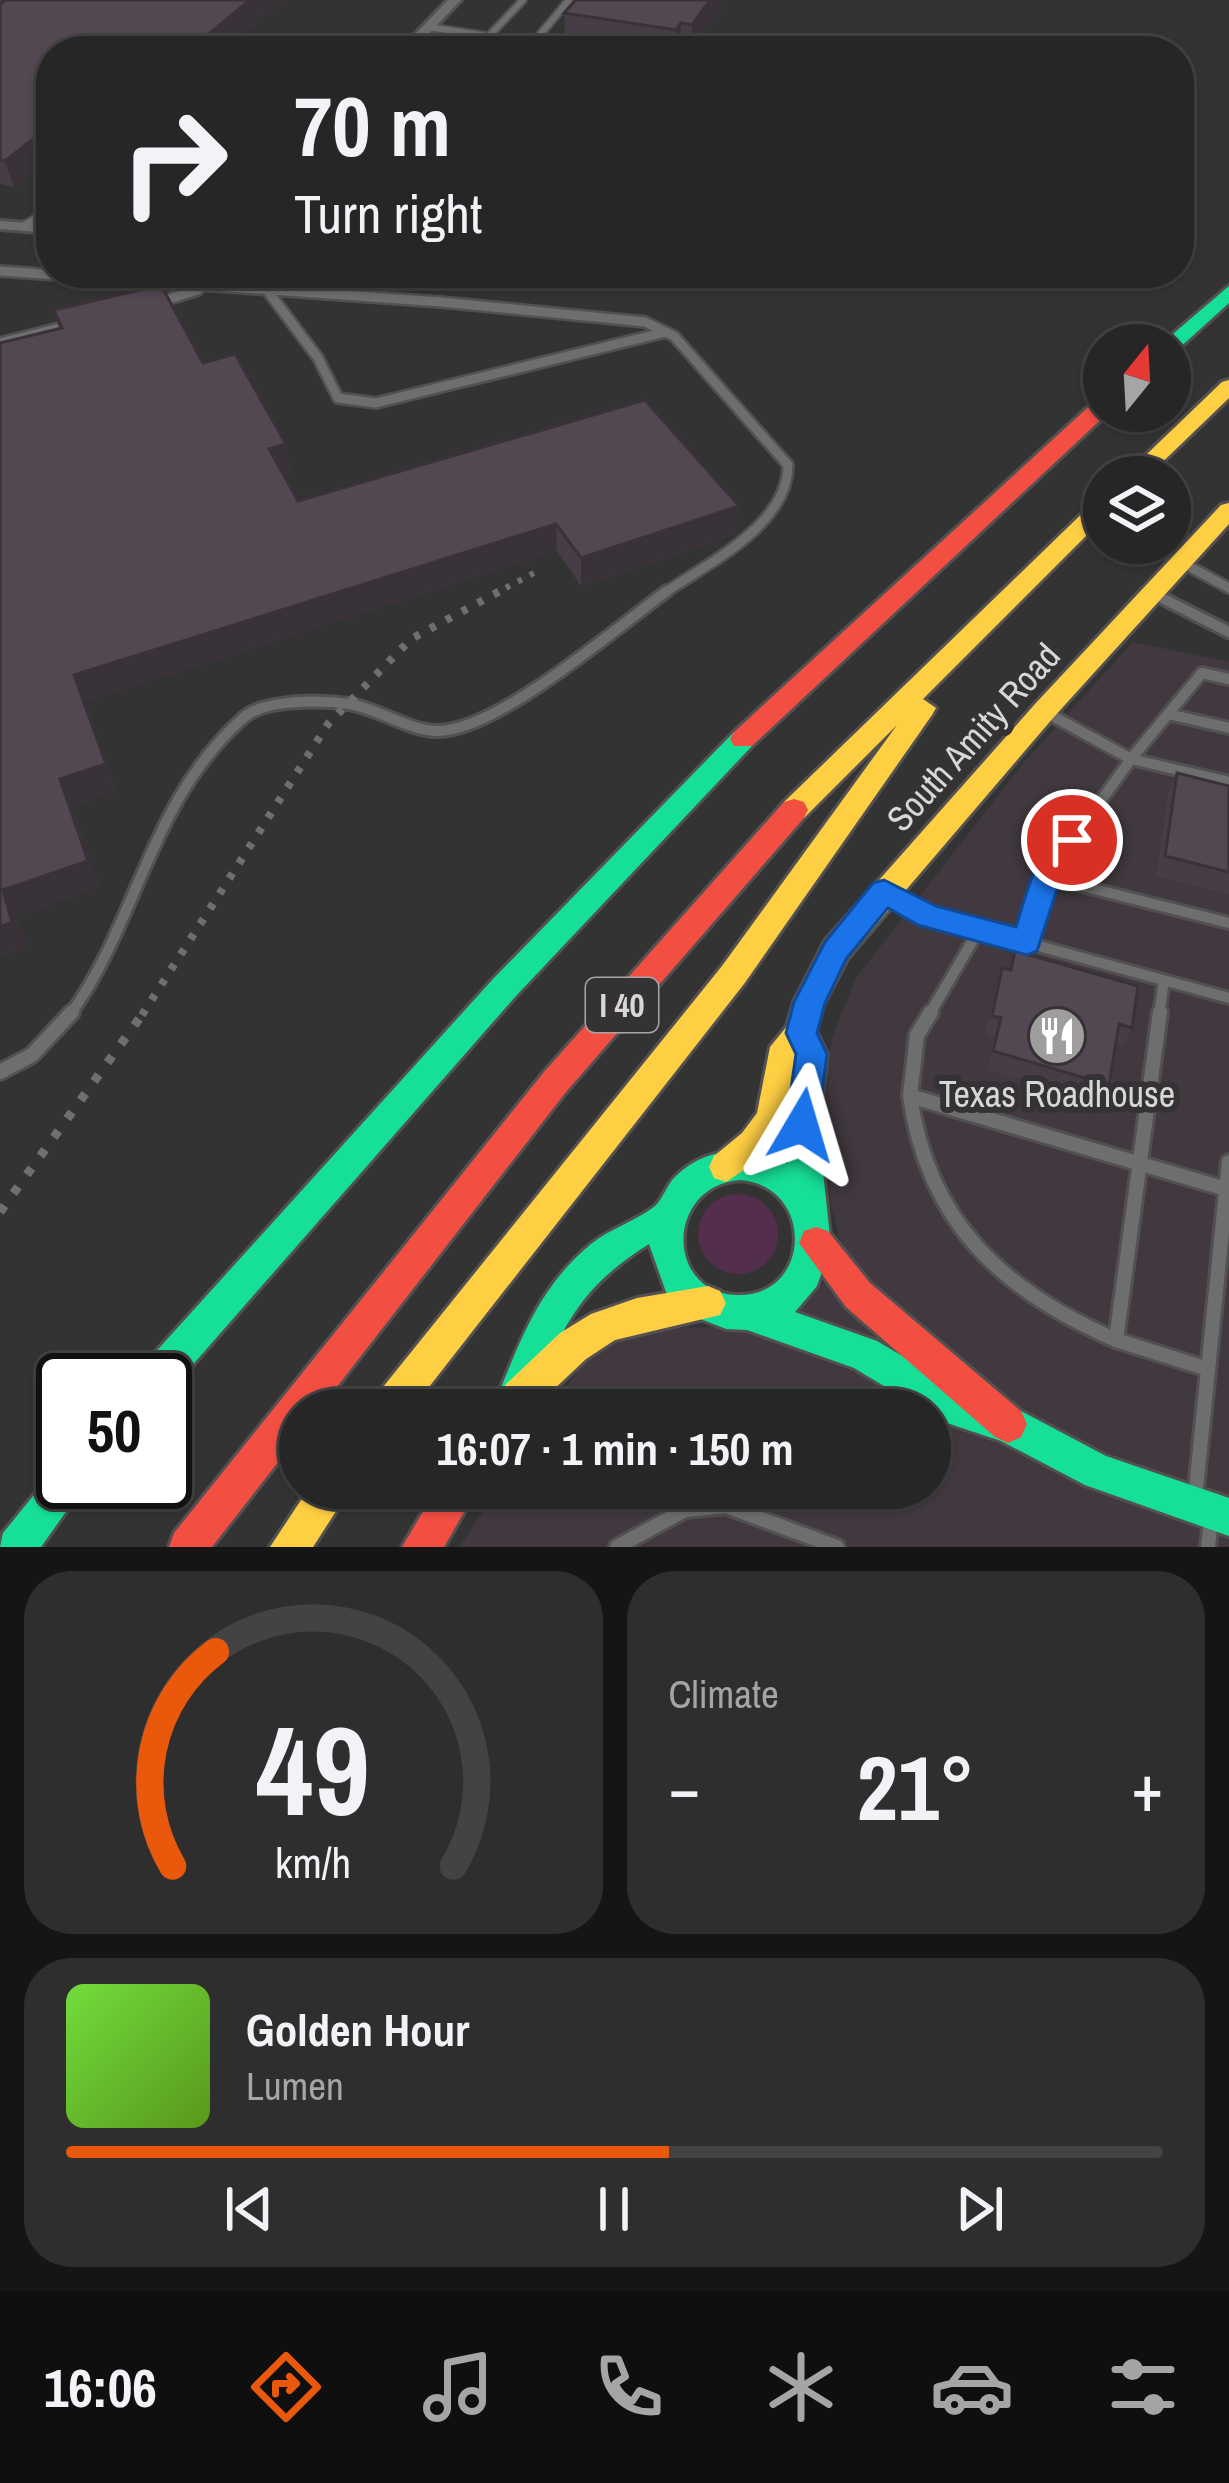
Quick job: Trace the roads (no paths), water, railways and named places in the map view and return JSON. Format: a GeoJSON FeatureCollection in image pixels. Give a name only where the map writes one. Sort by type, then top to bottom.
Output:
{"type":"FeatureCollection","features":[{"type":"Feature","properties":{"kind":"main road"},"geometry":{"type":"LineString","coordinates":[[1191,327],[1229,292]]}},
{"type":"Feature","properties":{"kind":"main road"},"geometry":{"type":"LineString","coordinates":[[1155,456],[1229,386]]}},
{"type":"Feature","properties":{"kind":"main road","name":"I 40"},"geometry":{"type":"LineString","coordinates":[[179,1353],[412,1088],[624,859],[833,652],[1083,424]]}},
{"type":"Feature","properties":{"kind":"main road","name":"South Amity Road"},"geometry":{"type":"LineString","coordinates":[[1191,551],[1229,511]]}},
{"type":"Feature","properties":{"kind":"main road","name":"I 40"},"geometry":{"type":"LineString","coordinates":[[188,1547],[555,1082],[778,826],[1083,525]]}},
{"type":"Feature","properties":{"kind":"main road","name":"South Amity Road"},"geometry":{"type":"LineString","coordinates":[[726,1167],[765,1131],[772,1118],[786,1047],[801,1033],[809,1002],[836,950],[1179,564]]}},
{"type":"Feature","properties":{"kind":"main road"},"geometry":{"type":"LineString","coordinates":[[405,1389],[733,975],[989,614]]}},
{"type":"Feature","properties":{"kind":"main road","name":"South Amity Road"},"geometry":{"type":"LineString","coordinates":[[801,1033],[812,1054],[802,1125],[808,1209]]}},
{"type":"Feature","properties":{"kind":"main road"},"geometry":{"type":"LineString","coordinates":[[518,1389],[525,1366],[586,1271],[616,1239],[666,1218],[688,1184],[726,1167],[764,1172],[796,1193],[808,1209],[816,1243],[813,1264],[788,1298],[746,1312]]}},
{"type":"Feature","properties":{"kind":"main road"},"geometry":{"type":"LineString","coordinates":[[666,1218],[667,1257],[676,1275],[708,1303]]}},
{"type":"Feature","properties":{"kind":"main road"},"geometry":{"type":"LineString","coordinates":[[816,1243],[853,1295],[975,1387],[1008,1424]]}},
{"type":"Feature","properties":{"kind":"main road"},"geometry":{"type":"LineString","coordinates":[[534,1389],[573,1346],[619,1316],[708,1303],[830,1339],[957,1409],[1008,1424],[1098,1472],[1212,1510]]}},
{"type":"Feature","properties":{"kind":"main road"},"geometry":{"type":"LineString","coordinates":[[16,1547],[46,1509]]}},
{"type":"Feature","properties":{"kind":"main road"},"geometry":{"type":"LineString","coordinates":[[289,1547],[317,1509]]}},
{"type":"Feature","properties":{"kind":"main road"},"geometry":{"type":"LineString","coordinates":[[421,1547],[445,1509]]}},
{"type":"Feature","properties":{"kind":"street"},"geometry":{"type":"LineString","coordinates":[[419,36],[455,0]]}},
{"type":"Feature","properties":{"kind":"street"},"geometry":{"type":"LineString","coordinates":[[0,226],[36,228]]}},
{"type":"Feature","properties":{"kind":"lane"},"geometry":{"type":"LineString","coordinates":[[428,27],[489,36],[523,0]]}},
{"type":"Feature","properties":{"kind":"lane"},"geometry":{"type":"LineString","coordinates":[[539,36],[569,0]]}},
{"type":"Feature","properties":{"kind":"lane"},"geometry":{"type":"LineString","coordinates":[[21,227],[36,218]]}},
{"type":"Feature","properties":{"kind":"lane"},"geometry":{"type":"LineString","coordinates":[[0,271],[36,274]]}},
{"type":"Feature","properties":{"kind":"lane"},"geometry":{"type":"LineString","coordinates":[[142,307],[204,288]]}},
{"type":"Feature","properties":{"kind":"lane"},"geometry":{"type":"LineString","coordinates":[[0,1072],[27,1063],[57,1036],[108,947],[167,813],[247,713],[265,706],[348,704],[436,731],[495,715],[765,521],[788,478],[788,465],[666,332],[645,322],[227,288]]}},
{"type":"Feature","properties":{"kind":"lane"},"geometry":{"type":"LineString","coordinates":[[267,290],[319,358],[338,398],[352,403],[376,403],[666,332]]}},
{"type":"Feature","properties":{"kind":"lane"},"geometry":{"type":"LineString","coordinates":[[0,344],[81,322]]}},
{"type":"Feature","properties":{"kind":"lane"},"geometry":{"type":"LineString","coordinates":[[1185,564],[1229,588]]}},
{"type":"Feature","properties":{"kind":"lane"},"geometry":{"type":"LineString","coordinates":[[1151,592],[1229,632]]}},
{"type":"Feature","properties":{"kind":"lane"},"geometry":{"type":"LineString","coordinates":[[1027,943],[1046,877],[1132,759],[1202,673],[1229,679]]}},
{"type":"Feature","properties":{"kind":"lane"},"geometry":{"type":"LineString","coordinates":[[1044,711],[1132,759],[1229,782]]}},
{"type":"Feature","properties":{"kind":"lane"},"geometry":{"type":"LineString","coordinates":[[1168,714],[1229,728]]}},
{"type":"Feature","properties":{"kind":"lane"},"geometry":{"type":"LineString","coordinates":[[1046,877],[1229,923]]}},
{"type":"Feature","properties":{"kind":"lane"},"geometry":{"type":"LineString","coordinates":[[884,892],[929,916],[1229,998]]}},
{"type":"Feature","properties":{"kind":"lane"},"geometry":{"type":"LineString","coordinates":[[979,930],[917,1035],[910,1096],[924,1161],[982,1254],[1015,1286],[1061,1316],[1116,1340],[1208,1369]]}},
{"type":"Feature","properties":{"kind":"lane"},"geometry":{"type":"LineString","coordinates":[[1116,1340],[1164,980]]}},
{"type":"Feature","properties":{"kind":"lane"},"geometry":{"type":"LineString","coordinates":[[910,1096],[1226,1189]]}},
{"type":"Feature","properties":{"kind":"lane"},"geometry":{"type":"LineString","coordinates":[[1208,1547],[1212,1510],[1208,1369],[1229,1162]]}},
{"type":"Feature","properties":{"kind":"lane"},"geometry":{"type":"LineString","coordinates":[[617,1547],[685,1510],[726,1506],[837,1547]]}},
{"type":"Feature","properties":{"kind":"railway"},"geometry":{"type":"LineString","coordinates":[[494,594],[536,572]]}},
{"type":"Feature","properties":{"kind":"railway"},"geometry":{"type":"LineString","coordinates":[[143,1013],[328,724],[411,639],[500,591]]}},
{"type":"Feature","properties":{"kind":"railway"},"geometry":{"type":"LineString","coordinates":[[0,1212],[143,1013]]}},
{"type":"Feature","properties":{"kind":"place","name":"Texas Roadhouse"},"geometry":{"type":"Point","coordinates":[1057,1036]}}]}
